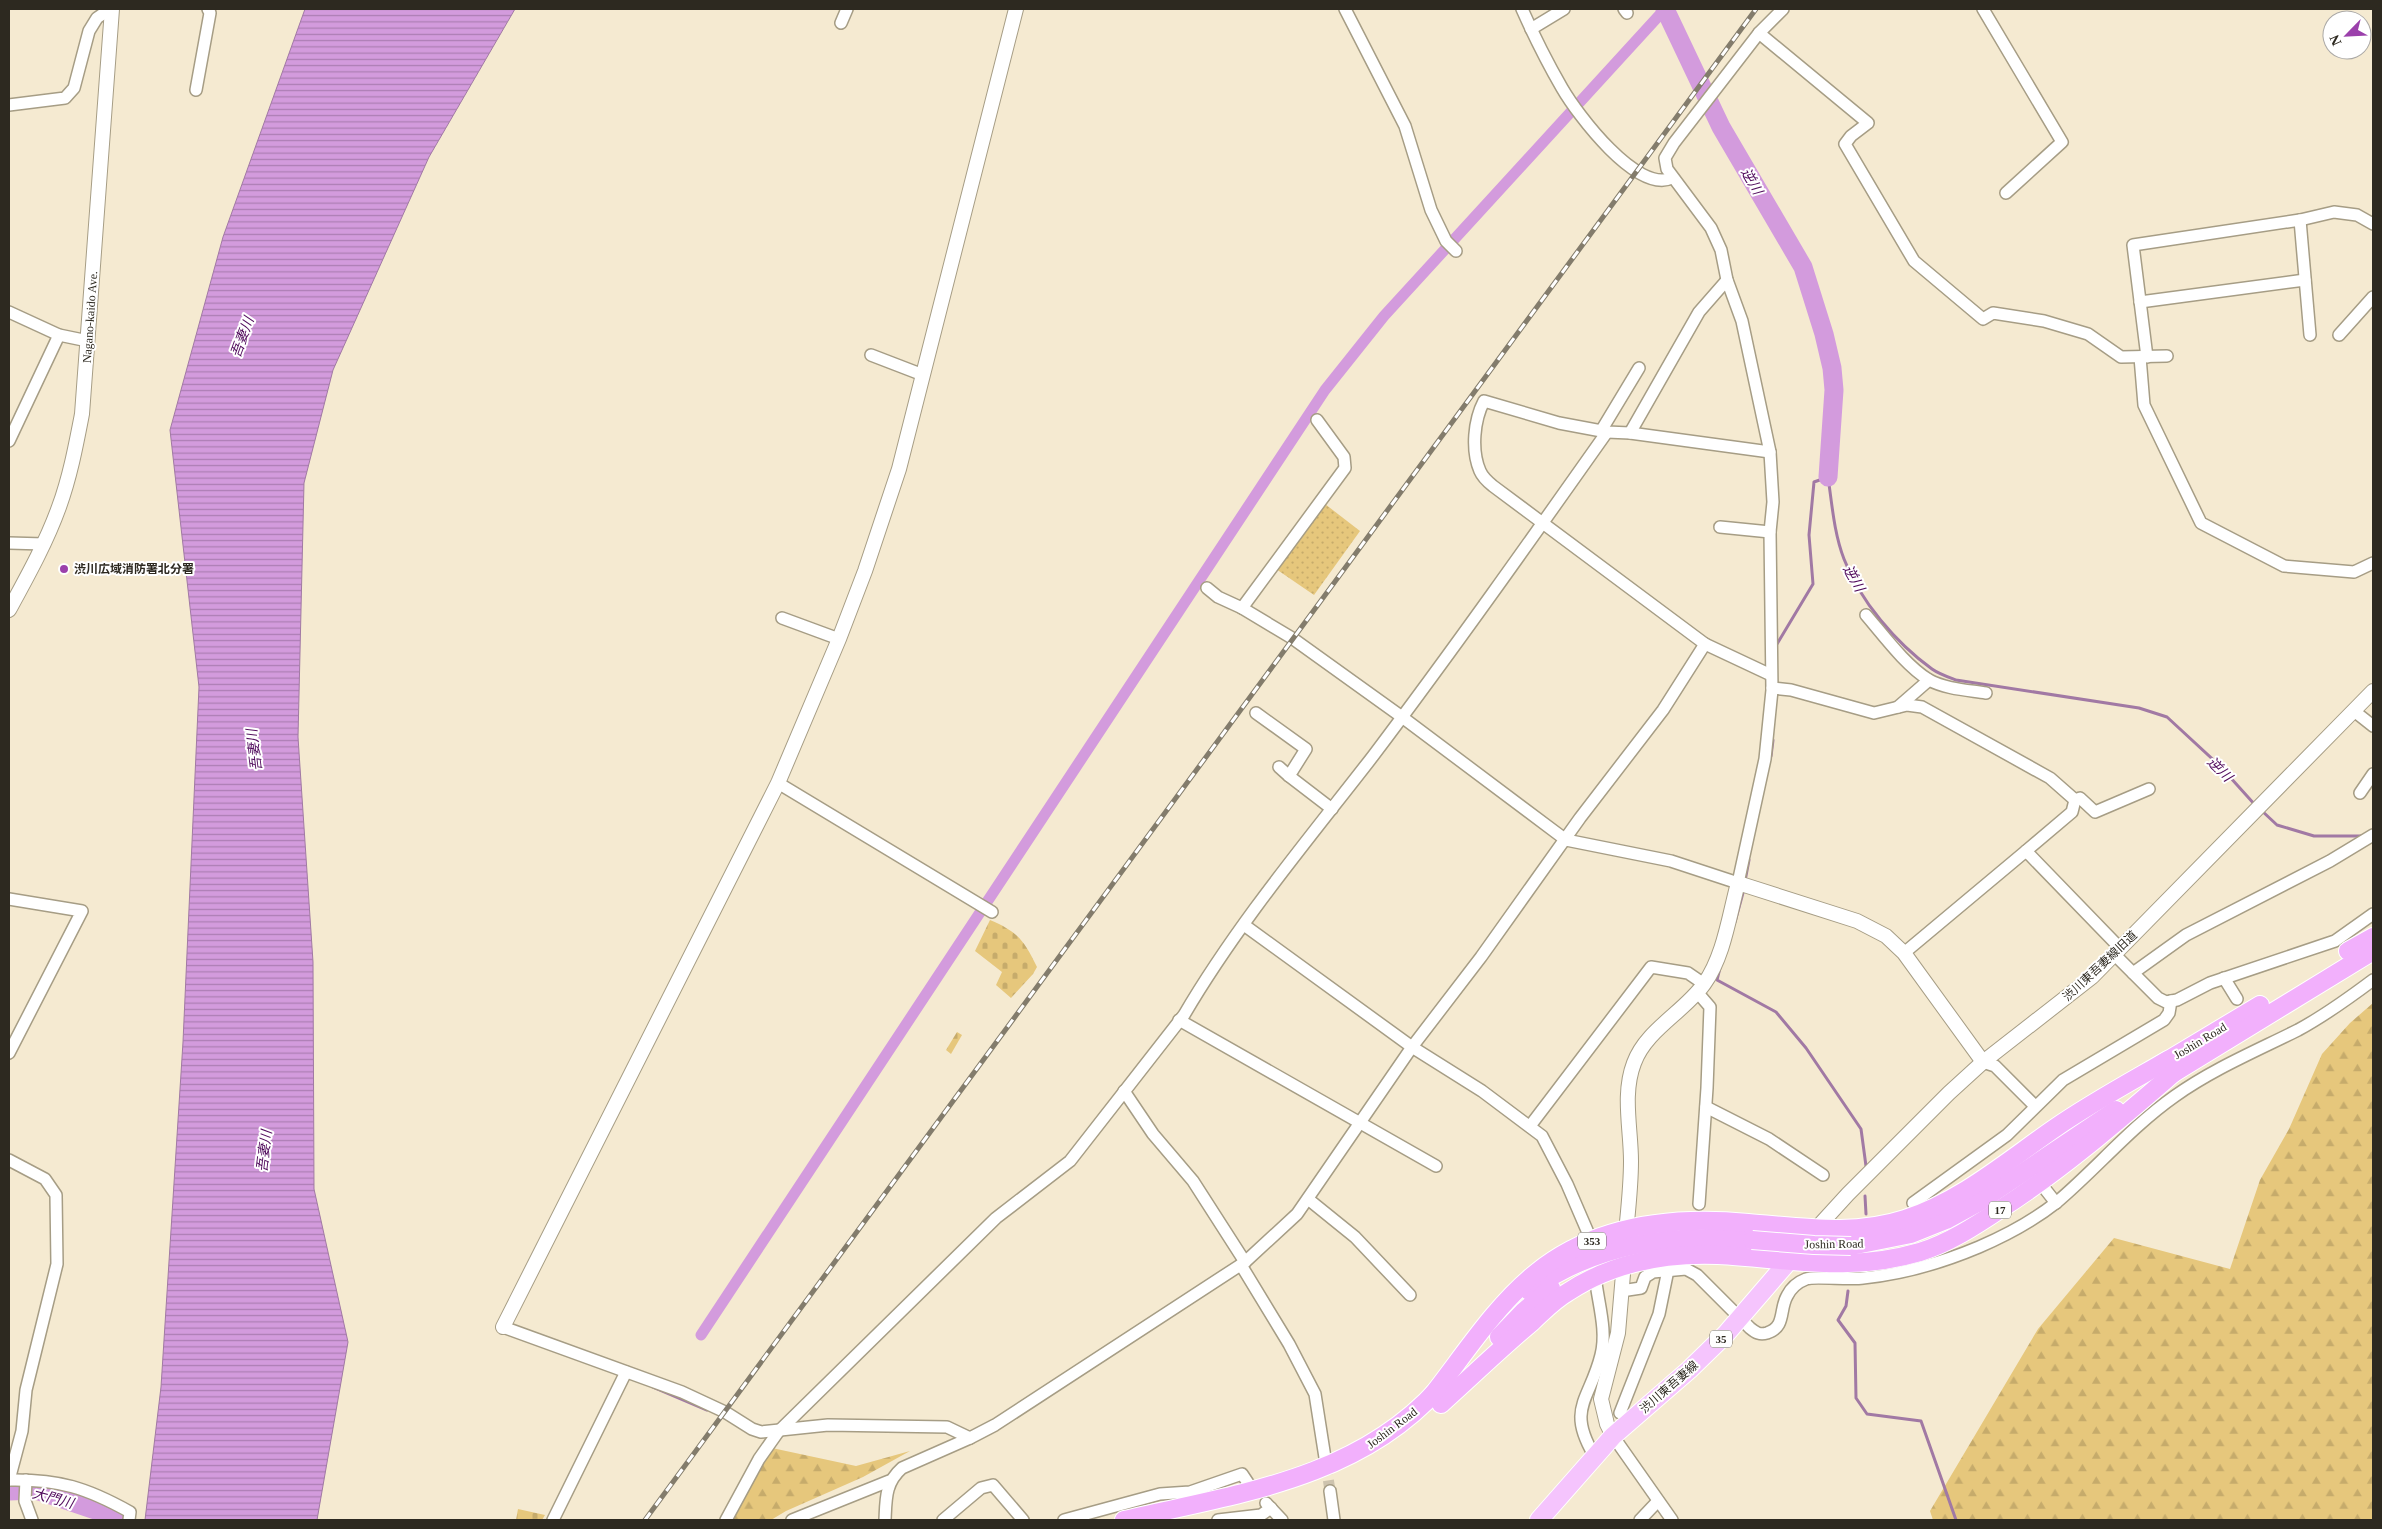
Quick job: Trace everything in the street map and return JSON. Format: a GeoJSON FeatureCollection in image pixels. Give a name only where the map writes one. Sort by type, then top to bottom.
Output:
{"type":"FeatureCollection","features":[{"type":"Feature","properties":{"kind":"highway","name":"Joshin Road"},"geometry":{"type":"LineString","coordinates":[[1165,1520],[1296,1488],[1344,1471],[1391,1445],[1524,1311],[1556,1283],[1610,1251],[1644,1242],[1691,1237],[1851,1246],[1911,1234],[1946,1220],[1979,1202],[2038,1161],[2098,1112],[2373,937]]}},
{"type":"Feature","properties":{"kind":"highway","name":"Joshin Road"},"geometry":{"type":"LineString","coordinates":[[2172,1066],[2373,951]]}},
{"type":"Feature","properties":{"kind":"highway","name":"17"},"geometry":{"type":"LineString","coordinates":[[1816,1229],[1847,1230],[1880,1225],[1930,1209],[1962,1193],[2068,1119],[2172,1066]]}},
{"type":"Feature","properties":{"kind":"highway","name":"17"},"geometry":{"type":"LineString","coordinates":[[1788,1262],[1848,1264],[1874,1262],[1923,1251],[1950,1240],[1978,1224],[2048,1177],[2172,1066]]}},
{"type":"Feature","properties":{"kind":"highway","name":"353"},"geometry":{"type":"LineString","coordinates":[[1436,1401],[1501,1307],[1549,1263],[1582,1245],[1618,1231],[1679,1221],[1723,1220],[1816,1229]]}},
{"type":"Feature","properties":{"kind":"highway","name":"353"},"geometry":{"type":"LineString","coordinates":[[1436,1401],[1550,1304],[1582,1284],[1619,1268],[1641,1261],[1682,1255],[1717,1255],[1788,1262]]}},
{"type":"Feature","properties":{"kind":"highway","name":"Joshin Road"},"geometry":{"type":"LineString","coordinates":[[1124,1520],[1275,1485],[1319,1471],[1375,1443],[1436,1401]]}},
{"type":"Feature","properties":{"kind":"main road","name":"渋川東吾妻線"},"geometry":{"type":"LineString","coordinates":[[1539,1520],[1594,1455],[1613,1436],[1689,1370],[1740,1319],[1816,1229]]}},
{"type":"Feature","properties":{"kind":"street"},"geometry":{"type":"LineString","coordinates":[[9,105],[65,98],[74,88],[90,30],[97,18],[111,9]]}},
{"type":"Feature","properties":{"kind":"street","name":"Nagano-kaido Ave."},"geometry":{"type":"LineString","coordinates":[[9,610],[44,544],[59,506],[82,414],[111,9]]}},
{"type":"Feature","properties":{"kind":"street"},"geometry":{"type":"LineString","coordinates":[[196,90],[210,13],[208,9]]}},
{"type":"Feature","properties":{"kind":"street"},"geometry":{"type":"LineString","coordinates":[[842,23],[847,9]]}},
{"type":"Feature","properties":{"kind":"street"},"geometry":{"type":"LineString","coordinates":[[970,1438],[947,1427],[828,1425],[778,1432],[761,1432],[752,1429],[725,1412],[682,1392],[503,1327],[778,783],[839,639],[865,570],[899,469],[1016,9]]}},
{"type":"Feature","properties":{"kind":"street"},"geometry":{"type":"LineString","coordinates":[[1345,9],[1405,126],[1431,210],[1452,247]]}},
{"type":"Feature","properties":{"kind":"street"},"geometry":{"type":"LineString","coordinates":[[1522,9],[1563,90],[1580,114],[1626,164],[1656,180],[1672,178]]}},
{"type":"Feature","properties":{"kind":"street"},"geometry":{"type":"LineString","coordinates":[[1531,29],[1564,9]]}},
{"type":"Feature","properties":{"kind":"street"},"geometry":{"type":"LineString","coordinates":[[1627,1222],[1631,1162],[1628,1098],[1630,1074],[1635,1061],[1645,1045],[1701,988],[1713,969],[1743,885],[1776,688],[1772,675],[1770,532],[1773,502],[1770,452],[1742,321],[1727,280],[1720,250],[1711,228],[1672,178],[1667,169],[1665,158],[1669,150],[1759,33],[1783,9]]}},
{"type":"Feature","properties":{"kind":"street"},"geometry":{"type":"LineString","coordinates":[[1983,9],[2062,142],[2006,193]]}},
{"type":"Feature","properties":{"kind":"street"},"geometry":{"type":"LineString","coordinates":[[1759,33],[1868,123],[1851,136],[1845,144],[1914,261],[1983,319],[1993,312],[2044,321],[2088,334],[2121,357],[2167,356]]}},
{"type":"Feature","properties":{"kind":"street"},"geometry":{"type":"LineString","coordinates":[[2373,224],[2357,215],[2334,212],[2300,220],[2133,245],[2144,357],[2144,405],[2201,523],[2284,566],[2354,572],[2373,563]]}},
{"type":"Feature","properties":{"kind":"street"},"geometry":{"type":"LineString","coordinates":[[2300,220],[2310,335]]}},
{"type":"Feature","properties":{"kind":"street"},"geometry":{"type":"LineString","coordinates":[[1630,432],[1699,312],[1727,280]]}},
{"type":"Feature","properties":{"kind":"street"},"geometry":{"type":"LineString","coordinates":[[2140,302],[2306,280]]}},
{"type":"Feature","properties":{"kind":"street"},"geometry":{"type":"LineString","coordinates":[[2339,335],[2373,297]]}},
{"type":"Feature","properties":{"kind":"street"},"geometry":{"type":"LineString","coordinates":[[9,312],[59,335],[88,341]]}},
{"type":"Feature","properties":{"kind":"street"},"geometry":{"type":"LineString","coordinates":[[9,441],[59,335]]}},
{"type":"Feature","properties":{"kind":"street"},"geometry":{"type":"LineString","coordinates":[[871,355],[923,375]]}},
{"type":"Feature","properties":{"kind":"street"},"geometry":{"type":"LineString","coordinates":[[726,1520],[763,1452],[778,1432],[996,1218],[1070,1162],[1180,1020],[1244,925],[1402,717],[1542,524],[1604,431],[1639,368]]}},
{"type":"Feature","properties":{"kind":"street"},"geometry":{"type":"LineString","coordinates":[[1770,452],[1630,432],[1604,431],[1559,423],[1484,401],[1479,410],[1475,433],[1479,470],[1484,478],[1542,524],[1705,644],[1772,675]]}},
{"type":"Feature","properties":{"kind":"street"},"geometry":{"type":"LineString","coordinates":[[1242,608],[1345,468],[1344,457],[1317,420]]}},
{"type":"Feature","properties":{"kind":"street"},"geometry":{"type":"LineString","coordinates":[[1720,528],[1770,532]]}},
{"type":"Feature","properties":{"kind":"street"},"geometry":{"type":"LineString","coordinates":[[9,543],[44,544]]}},
{"type":"Feature","properties":{"kind":"street"},"geometry":{"type":"LineString","coordinates":[[1207,588],[1218,597],[1242,608],[1292,638],[1402,717],[1566,840],[1672,860],[1743,885],[1857,921],[1886,936],[1904,953],[1983,1062],[1995,1066],[2035,1106]]}},
{"type":"Feature","properties":{"kind":"street"},"geometry":{"type":"LineString","coordinates":[[1866,615],[1901,655],[1929,680],[1955,689],[1986,692]]}},
{"type":"Feature","properties":{"kind":"street"},"geometry":{"type":"LineString","coordinates":[[782,618],[839,639]]}},
{"type":"Feature","properties":{"kind":"street"},"geometry":{"type":"LineString","coordinates":[[885,1520],[886,1490],[890,1481],[902,1468],[995,1425],[1243,1264],[1297,1214],[1358,1122],[1412,1047],[1663,710],[1705,644]]}},
{"type":"Feature","properties":{"kind":"street"},"geometry":{"type":"LineString","coordinates":[[1898,707],[1929,680]]}},
{"type":"Feature","properties":{"kind":"street"},"geometry":{"type":"LineString","coordinates":[[1776,688],[1874,713],[1907,705],[1922,707],[2050,778],[2075,800]]}},
{"type":"Feature","properties":{"kind":"street","name":"渋川東吾妻線旧道"},"geometry":{"type":"LineString","coordinates":[[1816,1229],[1949,1093],[1983,1062],[2064,1000],[2117,951],[2262,806],[2373,691]]}},
{"type":"Feature","properties":{"kind":"street"},"geometry":{"type":"LineString","coordinates":[[2354,711],[2373,726]]}},
{"type":"Feature","properties":{"kind":"street"},"geometry":{"type":"LineString","coordinates":[[1256,712],[1306,749],[1289,776]]}},
{"type":"Feature","properties":{"kind":"street"},"geometry":{"type":"LineString","coordinates":[[1278,767],[1332,809]]}},
{"type":"Feature","properties":{"kind":"street"},"geometry":{"type":"LineString","coordinates":[[2360,793],[2373,774]]}},
{"type":"Feature","properties":{"kind":"street"},"geometry":{"type":"LineString","coordinates":[[778,783],[992,912]]}},
{"type":"Feature","properties":{"kind":"street"},"geometry":{"type":"LineString","coordinates":[[2075,800],[2080,798],[2095,812],[2149,789]]}},
{"type":"Feature","properties":{"kind":"street"},"geometry":{"type":"LineString","coordinates":[[1904,953],[2072,812],[2075,800]]}},
{"type":"Feature","properties":{"kind":"street"},"geometry":{"type":"LineString","coordinates":[[2133,973],[2186,935],[2330,861],[2373,835]]}},
{"type":"Feature","properties":{"kind":"street"},"geometry":{"type":"LineString","coordinates":[[2026,852],[2117,951],[2133,973],[2158,998],[2166,1002],[2171,1002],[2224,978],[2334,941],[2373,916]]}},
{"type":"Feature","properties":{"kind":"street"},"geometry":{"type":"LineString","coordinates":[[9,899],[82,911],[9,1053]]}},
{"type":"Feature","properties":{"kind":"street"},"geometry":{"type":"LineString","coordinates":[[1244,925],[1412,1047],[1482,1090],[1542,1136],[1589,1235]]}},
{"type":"Feature","properties":{"kind":"street"},"geometry":{"type":"LineString","coordinates":[[1530,1126],[1651,967],[1688,973],[1701,988],[1710,1007],[1706,1108],[1698,1204]]}},
{"type":"Feature","properties":{"kind":"street"},"geometry":{"type":"LineString","coordinates":[[2224,978],[2237,999]]}},
{"type":"Feature","properties":{"kind":"street"},"geometry":{"type":"LineString","coordinates":[[1620,1291],[1641,1288],[1646,1277],[1653,1272],[1686,1269],[1697,1275],[1740,1319],[1757,1333],[1763,1334],[1775,1330],[1782,1319],[1787,1295],[1802,1281],[1809,1278],[1836,1280],[1861,1278],[1916,1269],[1977,1248],[2008,1234],[2056,1203],[2152,1113],[2177,1095],[2265,1045],[2320,1017],[2373,980]]}},
{"type":"Feature","properties":{"kind":"street"},"geometry":{"type":"LineString","coordinates":[[1912,1203],[2007,1135],[2063,1080],[2164,1020],[2169,1013],[2171,1002]]}},
{"type":"Feature","properties":{"kind":"street"},"geometry":{"type":"LineString","coordinates":[[1180,1020],[1436,1166]]}},
{"type":"Feature","properties":{"kind":"street"},"geometry":{"type":"LineString","coordinates":[[2257,1031],[2265,1045]]}},
{"type":"Feature","properties":{"kind":"street"},"geometry":{"type":"LineString","coordinates":[[1124,1091],[1153,1134],[1193,1181],[1289,1344],[1316,1394],[1326,1464]]}},
{"type":"Feature","properties":{"kind":"street"},"geometry":{"type":"LineString","coordinates":[[1706,1108],[1769,1139],[1823,1175]]}},
{"type":"Feature","properties":{"kind":"street"},"geometry":{"type":"LineString","coordinates":[[2007,1135],[2017,1148]]}},
{"type":"Feature","properties":{"kind":"street"},"geometry":{"type":"LineString","coordinates":[[9,1160],[45,1179],[56,1195],[57,1264],[26,1390],[22,1431],[9,1480],[52,1481],[83,1489],[129,1516]]}},
{"type":"Feature","properties":{"kind":"street"},"geometry":{"type":"LineString","coordinates":[[2046,1189],[2056,1203]]}},
{"type":"Feature","properties":{"kind":"street"},"geometry":{"type":"LineString","coordinates":[[1308,1199],[1355,1237],[1410,1295]]}},
{"type":"Feature","properties":{"kind":"street"},"geometry":{"type":"LineString","coordinates":[[1620,1413],[1659,1314],[1668,1270]]}},
{"type":"Feature","properties":{"kind":"street"},"geometry":{"type":"LineString","coordinates":[[1623,1274],[1620,1291],[1618,1333],[1601,1399],[1606,1424],[1613,1436],[1672,1520]]}},
{"type":"Feature","properties":{"kind":"street"},"geometry":{"type":"LineString","coordinates":[[1594,1455],[1584,1439],[1580,1427],[1580,1414],[1601,1354],[1603,1326],[1596,1283]]}},
{"type":"Feature","properties":{"kind":"street"},"geometry":{"type":"LineString","coordinates":[[553,1520],[626,1372]]}},
{"type":"Feature","properties":{"kind":"street"},"geometry":{"type":"LineString","coordinates":[[1064,1520],[1160,1494],[1190,1492],[1242,1474],[1250,1486]]}},
{"type":"Feature","properties":{"kind":"street"},"geometry":{"type":"LineString","coordinates":[[26,1480],[25,1501],[32,1520]]}},
{"type":"Feature","properties":{"kind":"street"},"geometry":{"type":"LineString","coordinates":[[792,1520],[890,1481]]}},
{"type":"Feature","properties":{"kind":"street"},"geometry":{"type":"LineString","coordinates":[[943,1520],[981,1488],[993,1485],[1023,1520]]}},
{"type":"Feature","properties":{"kind":"street"},"geometry":{"type":"LineString","coordinates":[[1330,1491],[1334,1520]]}},
{"type":"Feature","properties":{"kind":"street"},"geometry":{"type":"LineString","coordinates":[[1640,1520],[1658,1501]]}},
{"type":"Feature","properties":{"kind":"street"},"geometry":{"type":"LineString","coordinates":[[1218,1520],[1261,1514],[1268,1505],[1282,1520]]}},
{"type":"Feature","properties":{"kind":"green space"},"geometry":{"type":"Polygon","coordinates":[[[1325,504],[1360,531],[1314,595],[1276,569],[1325,504]]]}},
{"type":"Feature","properties":{"kind":"green space"},"geometry":{"type":"Polygon","coordinates":[[[990,920],[1014,933],[1024,943],[1037,967],[1011,998],[996,985],[1002,972],[975,951],[990,920]]]}},
{"type":"Feature","properties":{"kind":"green space"},"geometry":{"type":"Polygon","coordinates":[[[2373,1003],[2373,1520],[1933,1520],[1930,1511],[2038,1329],[2114,1238],[2230,1269],[2260,1180],[2289,1129],[2322,1054],[2350,1023],[2373,1003]]]}},
{"type":"Feature","properties":{"kind":"green space"},"geometry":{"type":"Polygon","coordinates":[[[957,1032],[962,1035],[951,1054],[946,1050],[957,1032]]]}},
{"type":"Feature","properties":{"kind":"green space"},"geometry":{"type":"Polygon","coordinates":[[[772,1448],[856,1466],[910,1451],[863,1477],[786,1511],[771,1520],[732,1520],[772,1448]]]}},
{"type":"Feature","properties":{"kind":"green space"},"geometry":{"type":"Polygon","coordinates":[[[518,1509],[545,1515],[542,1520],[516,1520],[518,1509]]]}},
{"type":"Feature","properties":{"kind":"water","name":"吾妻川"},"geometry":{"type":"Polygon","coordinates":[[[305,9],[515,9],[429,157],[333,370],[304,483],[298,737],[313,962],[314,1189],[348,1342],[317,1520],[145,1520],[161,1387],[183,1042],[199,687],[170,430],[223,237],[305,9]]]}},
{"type":"Feature","properties":{"kind":"waterway"},"geometry":{"type":"LineString","coordinates":[[701,1335],[1325,390],[1384,316],[1665,9]]}},
{"type":"Feature","properties":{"kind":"waterway","name":"逆川"},"geometry":{"type":"LineString","coordinates":[[1665,9],[1721,127],[1803,267],[1824,334],[1832,368],[1834,390],[1828,477]]}},
{"type":"Feature","properties":{"kind":"waterway","name":"逆川"},"geometry":{"type":"LineString","coordinates":[[1777,644],[1813,584],[1809,535],[1814,482],[1828,477],[1838,539],[1844,559],[1859,590],[1880,620],[1905,647],[1932,669],[1956,680],[2139,708],[2167,717],[2220,766],[2256,806]]}},
{"type":"Feature","properties":{"kind":"waterway"},"geometry":{"type":"LineString","coordinates":[[1771,756],[1773,740]]}},
{"type":"Feature","properties":{"kind":"waterway","name":"逆川"},"geometry":{"type":"LineString","coordinates":[[2261,810],[2277,825],[2314,836],[2364,836]]}},
{"type":"Feature","properties":{"kind":"waterway"},"geometry":{"type":"LineString","coordinates":[[1745,881],[1749,860]]}},
{"type":"Feature","properties":{"kind":"waterway"},"geometry":{"type":"LineString","coordinates":[[1735,922],[1744,889]]}},
{"type":"Feature","properties":{"kind":"waterway"},"geometry":{"type":"LineString","coordinates":[[1720,968],[1717,980],[1776,1012],[1806,1048],[1861,1129],[1866,1166]]}},
{"type":"Feature","properties":{"kind":"waterway"},"geometry":{"type":"LineString","coordinates":[[1865,1196],[1866,1214]]}},
{"type":"Feature","properties":{"kind":"waterway"},"geometry":{"type":"LineString","coordinates":[[1848,1291],[1846,1306],[1838,1320],[1855,1343],[1856,1398],[1867,1414],[1921,1421],[1956,1520]]}},
{"type":"Feature","properties":{"kind":"waterway"},"geometry":{"type":"LineString","coordinates":[[653,1387],[707,1410]]}},
{"type":"Feature","properties":{"kind":"waterway","name":"大門川"},"geometry":{"type":"LineString","coordinates":[[9,1491],[36,1490],[125,1520]]}},
{"type":"Feature","properties":{"kind":"tunnel"},"geometry":{"type":"LineString","coordinates":[[1326,1464],[1330,1491]]}},
{"type":"Feature","properties":{"kind":"railway"},"geometry":{"type":"LineString","coordinates":[[645,1520],[1756,9]]}},
{"type":"Feature","properties":{"kind":"place","name":"渋川広域消防署北分署"},"geometry":{"type":"Point","coordinates":[64,569]}}]}
